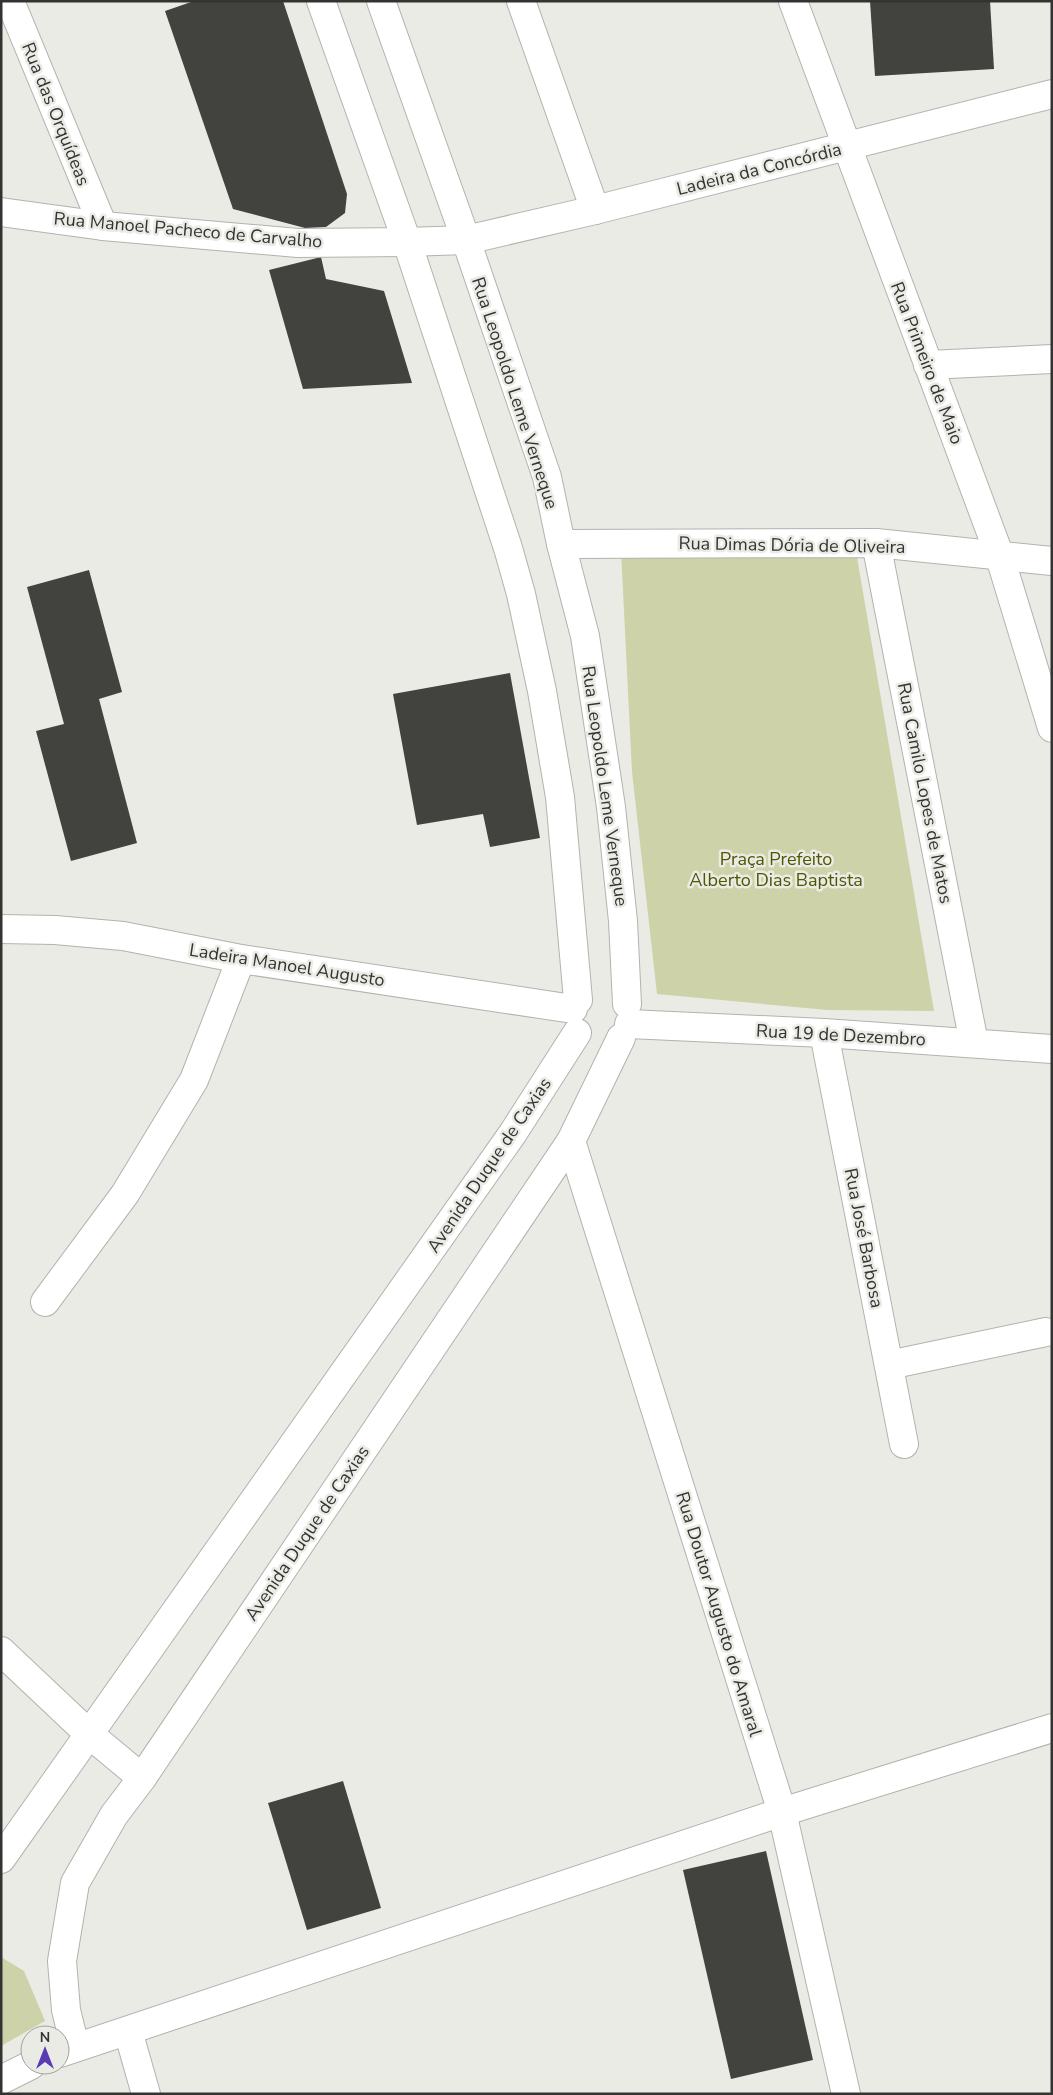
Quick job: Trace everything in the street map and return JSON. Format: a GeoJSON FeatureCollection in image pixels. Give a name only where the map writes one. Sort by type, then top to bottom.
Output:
{"type":"FeatureCollection","features":[{"type":"Feature","properties":{"kind":"street","name":"Rua das Orquídeas"},"geometry":{"type":"LineString","coordinates":[[10,1],[103,226]]}},
{"type":"Feature","properties":{"kind":"street"},"geometry":{"type":"LineString","coordinates":[[321,1],[407,242],[508,548],[521,594],[542,691],[560,797],[576,1014],[586,1042],[597,1046],[610,1045],[625,1022],[621,996],[613,991],[604,989],[594,989],[585,993],[576,1014]]}},
{"type":"Feature","properties":{"kind":"street","name":"Rua Leopoldo Leme Verneque"},"geometry":{"type":"LineString","coordinates":[[381,1],[466,240],[547,477],[561,544],[585,636],[611,807],[623,921],[625,1022]]}},
{"type":"Feature","properties":{"kind":"street"},"geometry":{"type":"LineString","coordinates":[[521,1],[595,210]]}},
{"type":"Feature","properties":{"kind":"street","name":"Rua Primeiro de Maio"},"geometry":{"type":"LineString","coordinates":[[793,1],[999,554],[1052,728]]}},
{"type":"Feature","properties":{"kind":"street","name":"Ladeira da Concórdia"},"geometry":{"type":"LineString","coordinates":[[466,240],[595,210],[1052,94]]}},
{"type":"Feature","properties":{"kind":"street","name":"Rua Manoel Pacheco de Carvalho"},"geometry":{"type":"LineString","coordinates":[[1,212],[103,226],[298,243],[466,240]]}},
{"type":"Feature","properties":{"kind":"street"},"geometry":{"type":"LineString","coordinates":[[928,365],[1052,359]]}},
{"type":"Feature","properties":{"kind":"street","name":"Rua Dimas Dória de Oliveira"},"geometry":{"type":"LineString","coordinates":[[561,544],[876,543],[1052,560]]}},
{"type":"Feature","properties":{"kind":"street","name":"Rua Camilo Lopes de Matos"},"geometry":{"type":"LineString","coordinates":[[876,543],[974,1043]]}},
{"type":"Feature","properties":{"kind":"street","name":"Ladeira Manoel Augusto"},"geometry":{"type":"LineString","coordinates":[[1,929],[55,930],[123,936],[241,959],[576,1014]]}},
{"type":"Feature","properties":{"kind":"street"},"geometry":{"type":"LineString","coordinates":[[45,1302],[125,1194],[194,1080],[241,959]]}},
{"type":"Feature","properties":{"kind":"street","name":"Avenida Duque de Caxias"},"geometry":{"type":"LineString","coordinates":[[1,1859],[513,1133],[576,1014]]}},
{"type":"Feature","properties":{"kind":"street","name":"Avenida Duque de Caxias"},"geometry":{"type":"LineString","coordinates":[[67,2025],[62,1961],[75,1883],[114,1815],[142,1778],[570,1141],[625,1022]]}},
{"type":"Feature","properties":{"kind":"street","name":"Rua 19 de Dezembro"},"geometry":{"type":"LineString","coordinates":[[625,1022],[824,1032],[1052,1049]]}},
{"type":"Feature","properties":{"kind":"street","name":"Rua José Barbosa"},"geometry":{"type":"LineString","coordinates":[[824,1032],[904,1444]]}},
{"type":"Feature","properties":{"kind":"street","name":"Rua Doutor Augusto do Amaral"},"geometry":{"type":"LineString","coordinates":[[570,1141],[782,1812],[846,2094]]}},
{"type":"Feature","properties":{"kind":"street"},"geometry":{"type":"LineString","coordinates":[[889,1365],[1046,1332]]}},
{"type":"Feature","properties":{"kind":"street"},"geometry":{"type":"LineString","coordinates":[[1,1651],[89,1734],[142,1778]]}},
{"type":"Feature","properties":{"kind":"street"},"geometry":{"type":"LineString","coordinates":[[70,2049],[782,1812],[1052,1728]]}},
{"type":"Feature","properties":{"kind":"street"},"geometry":{"type":"LineString","coordinates":[[128,2031],[146,2094]]}},
{"type":"Feature","properties":{"kind":"street"},"geometry":{"type":"LineString","coordinates":[[1,2080],[20,2070]]}},
{"type":"Feature","properties":{"kind":"green space","name":"Praça Prefeito Alberto Dias Baptista"},"geometry":{"type":"Polygon","coordinates":[[[621,551],[856,551],[934,1011],[827,1010],[657,994],[632,772],[621,551]]]}},
{"type":"Feature","properties":{"kind":"green space"},"geometry":{"type":"Polygon","coordinates":[[[1,1957],[24,1971],[45,2021],[38,2025],[20,2025],[20,2035],[1,2046],[1,1957]]]}},
{"type":"Feature","properties":{"kind":"building"},"geometry":{"type":"Polygon","coordinates":[[[194,1],[283,1],[347,194],[345,213],[326,227],[305,228],[233,209],[165,11],[194,1]]]}},
{"type":"Feature","properties":{"kind":"building"},"geometry":{"type":"Polygon","coordinates":[[[870,1],[990,1],[994,69],[875,76],[870,1]]]}},
{"type":"Feature","properties":{"kind":"building"},"geometry":{"type":"Polygon","coordinates":[[[321,257],[326,279],[384,291],[412,383],[303,389],[269,270],[321,257]]]}},
{"type":"Feature","properties":{"kind":"building"},"geometry":{"type":"Polygon","coordinates":[[[89,570],[122,692],[99,699],[137,843],[71,861],[36,731],[64,724],[27,587],[89,570]]]}},
{"type":"Feature","properties":{"kind":"building"},"geometry":{"type":"Polygon","coordinates":[[[510,673],[540,838],[490,847],[483,814],[417,825],[393,694],[510,673]]]}},
{"type":"Feature","properties":{"kind":"building"},"geometry":{"type":"Polygon","coordinates":[[[343,1781],[381,1908],[307,1930],[268,1803],[343,1781]]]}},
{"type":"Feature","properties":{"kind":"building"},"geometry":{"type":"Polygon","coordinates":[[[766,1851],[813,2060],[731,2079],[683,1870],[766,1851]]]}}]}
